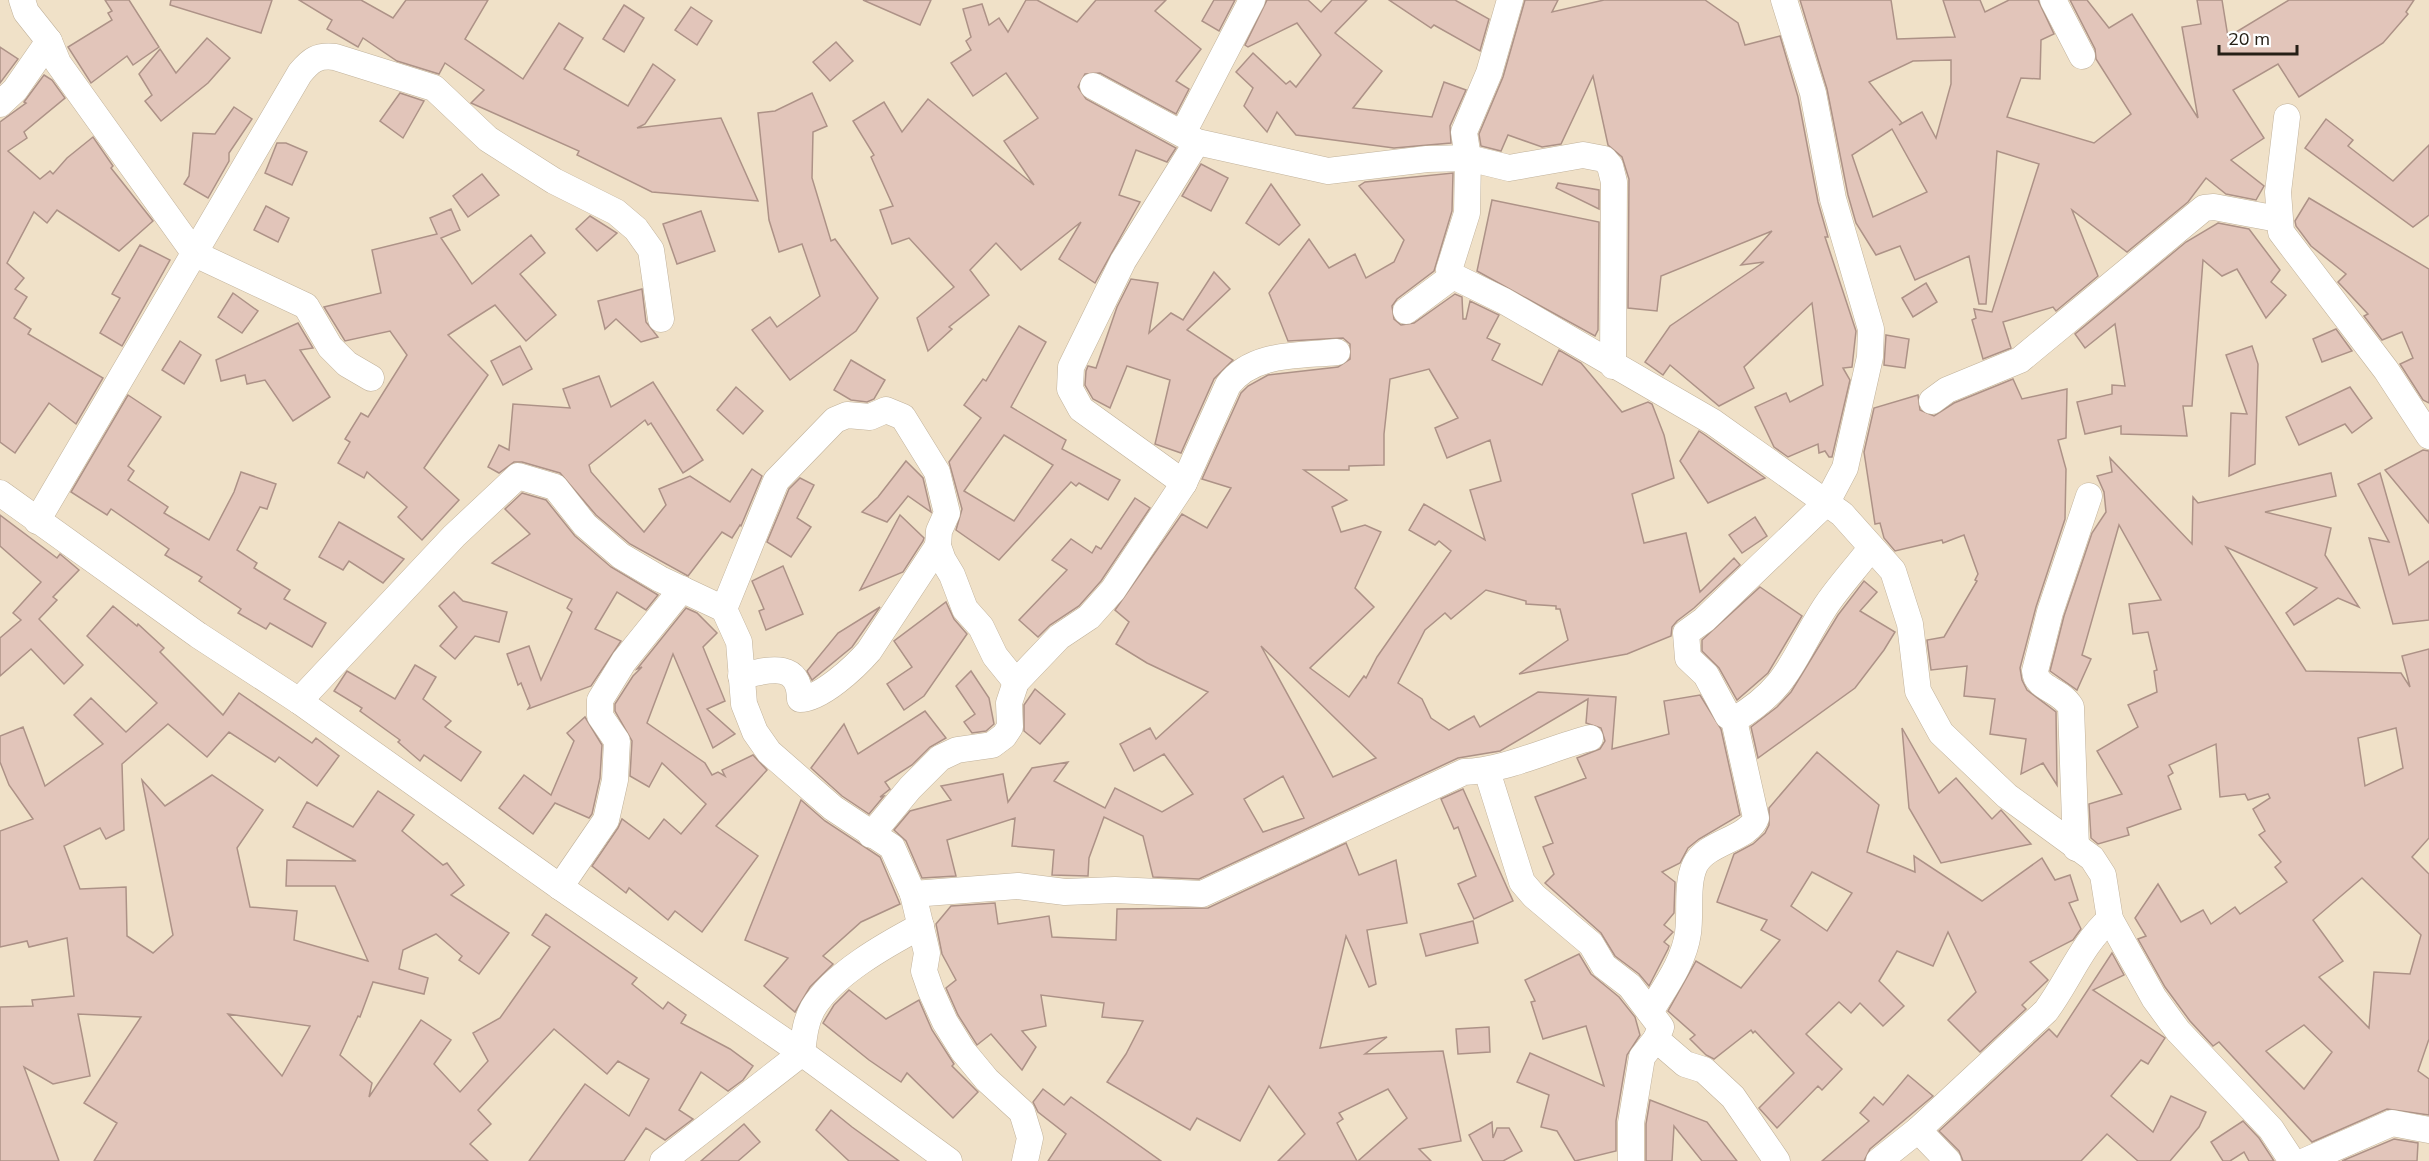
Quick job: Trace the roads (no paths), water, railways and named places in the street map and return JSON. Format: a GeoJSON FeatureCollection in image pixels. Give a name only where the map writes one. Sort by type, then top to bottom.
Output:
{"type":"FeatureCollection","features":[{"type":"Feature","properties":{"kind":"street"},"geometry":{"type":"LineString","coordinates":[[22,0],[26,12],[49,41],[58,63],[195,254],[306,306],[330,347],[347,364],[371,378]]}},
{"type":"Feature","properties":{"kind":"street"},"geometry":{"type":"LineString","coordinates":[[1184,483],[1081,409],[1070,389],[1071,367],[1123,261],[1190,137],[1252,0]]}},
{"type":"Feature","properties":{"kind":"street"},"geometry":{"type":"LineString","coordinates":[[1510,0],[1489,73],[1464,132],[1468,158],[1467,213],[1449,270],[1453,276],[1504,301],[1713,422],[1827,502],[1893,571],[1910,624],[1918,691],[1941,733],[2007,796],[2043,820],[2076,848],[2092,858],[2103,875],[2110,919],[2154,998],[2178,1031],[2271,1129],[2292,1161]]}},
{"type":"Feature","properties":{"kind":"street"},"geometry":{"type":"LineString","coordinates":[[1650,1012],[1681,959],[1688,935],[1692,876],[1696,864],[1714,847],[1755,822],[1756,814],[1734,720],[1728,716],[1706,675],[1688,658],[1686,633],[1704,620],[1827,502],[1845,468],[1850,435],[1870,357],[1871,329],[1833,199],[1813,93],[1785,0]]}},
{"type":"Feature","properties":{"kind":"street"},"geometry":{"type":"LineString","coordinates":[[2053,0],[2082,56]]}},
{"type":"Feature","properties":{"kind":"street"},"geometry":{"type":"LineString","coordinates":[[0,104],[15,90],[49,41]]}},
{"type":"Feature","properties":{"kind":"street"},"geometry":{"type":"LineString","coordinates":[[37,520],[300,74],[312,59],[323,56],[336,57],[434,88],[456,106],[472,127],[488,139],[554,181],[616,212],[636,229],[651,250],[662,319]]}},
{"type":"Feature","properties":{"kind":"street"},"geometry":{"type":"LineString","coordinates":[[1093,86],[1190,137],[1328,171],[1427,159],[1468,158],[1509,168],[1583,155],[1596,156],[1610,166],[1614,182],[1613,366]]}},
{"type":"Feature","properties":{"kind":"street"},"geometry":{"type":"LineString","coordinates":[[2287,117],[2278,192],[2278,219],[2281,232],[2380,360],[2429,436]]}},
{"type":"Feature","properties":{"kind":"street"},"geometry":{"type":"LineString","coordinates":[[1932,401],[1947,390],[2020,360],[2204,208],[2214,207],[2278,219]]}},
{"type":"Feature","properties":{"kind":"street"},"geometry":{"type":"LineString","coordinates":[[1406,311],[1453,276]]}},
{"type":"Feature","properties":{"kind":"street"},"geometry":{"type":"LineString","coordinates":[[871,835],[910,788],[940,758],[957,750],[992,745],[1004,736],[1010,727],[1009,703],[1016,682],[1059,637],[1102,604],[1184,483],[1228,385],[1238,372],[1263,360],[1336,352]]}},
{"type":"Feature","properties":{"kind":"street"},"geometry":{"type":"LineString","coordinates":[[724,609],[776,482],[841,416],[870,417],[886,410],[903,417],[937,472],[947,513],[939,531],[938,546],[965,609],[981,627],[995,656],[1016,682]]}},
{"type":"Feature","properties":{"kind":"street"},"geometry":{"type":"LineString","coordinates":[[300,700],[454,536],[518,476],[555,487],[601,540],[660,579],[724,609],[739,642],[744,704],[755,732],[769,752],[833,808],[892,848],[913,894],[927,953],[924,971],[931,991],[945,1022],[963,1051],[987,1080],[1022,1112],[1030,1138],[1025,1161]]}},
{"type":"Feature","properties":{"kind":"street"},"geometry":{"type":"LineString","coordinates":[[0,493],[198,635],[300,700],[560,887],[802,1053],[949,1161]]}},
{"type":"Feature","properties":{"kind":"street"},"geometry":{"type":"LineString","coordinates":[[2076,848],[2070,707],[2064,697],[2042,686],[2036,679],[2035,671],[2050,612],[2089,496]]}},
{"type":"Feature","properties":{"kind":"street"},"geometry":{"type":"LineString","coordinates":[[741,676],[779,670],[792,674],[799,684],[800,699],[808,699],[824,689],[856,666],[869,651],[938,546]]}},
{"type":"Feature","properties":{"kind":"street"},"geometry":{"type":"LineString","coordinates":[[1734,720],[1760,704],[1790,670],[1826,606],[1871,548]]}},
{"type":"Feature","properties":{"kind":"street"},"geometry":{"type":"LineString","coordinates":[[560,887],[606,820],[615,780],[617,741],[600,716],[600,700],[624,661],[682,589]]}},
{"type":"Feature","properties":{"kind":"street"},"geometry":{"type":"LineString","coordinates":[[913,894],[1018,886],[1065,892],[1115,890],[1202,894],[1464,772],[1487,771],[1551,748],[1590,738]]}},
{"type":"Feature","properties":{"kind":"street"},"geometry":{"type":"LineString","coordinates":[[1487,771],[1522,882],[1534,896],[1591,944],[1604,966],[1630,986],[1661,1027],[1656,1039],[1642,1057],[1631,1123],[1630,1161]]}},
{"type":"Feature","properties":{"kind":"street"},"geometry":{"type":"LineString","coordinates":[[1880,1161],[1918,1130],[2046,1011],[2062,990],[2086,944],[2110,919]]}},
{"type":"Feature","properties":{"kind":"street"},"geometry":{"type":"LineString","coordinates":[[663,1161],[802,1053],[805,1026],[814,1006],[847,973],[886,945],[921,926]]}},
{"type":"Feature","properties":{"kind":"street"},"geometry":{"type":"LineString","coordinates":[[1656,1039],[1685,1064],[1704,1070],[1733,1097],[1777,1161]]}},
{"type":"Feature","properties":{"kind":"street"},"geometry":{"type":"LineString","coordinates":[[2305,1161],[2392,1123],[2429,1130]]}},
{"type":"Feature","properties":{"kind":"street"},"geometry":{"type":"LineString","coordinates":[[1918,1130],[1948,1161]]}}]}
